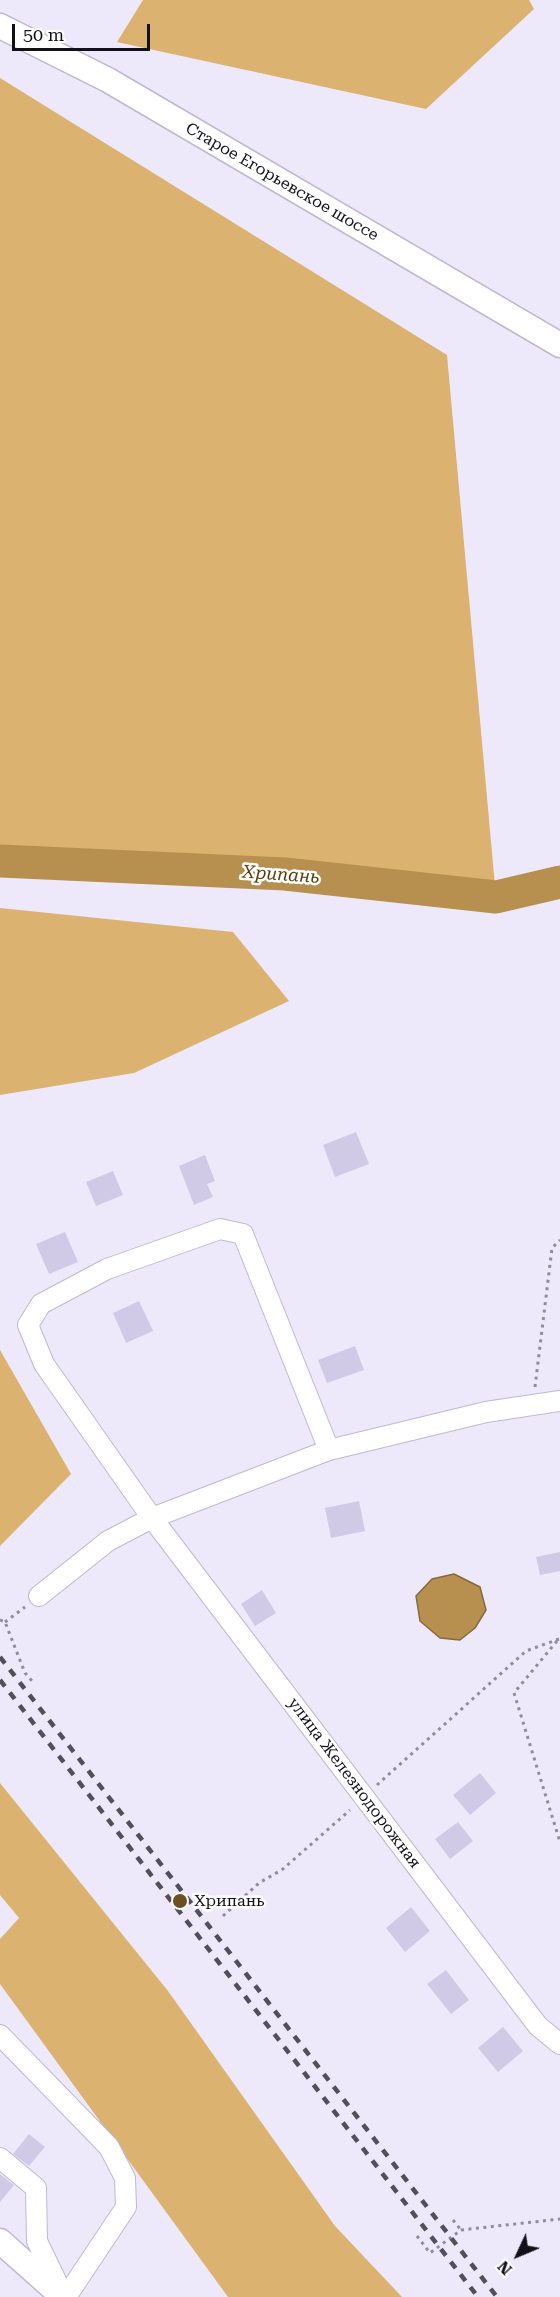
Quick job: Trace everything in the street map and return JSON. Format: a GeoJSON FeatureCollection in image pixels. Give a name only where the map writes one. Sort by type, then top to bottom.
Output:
{"type":"FeatureCollection","features":[{"type":"Feature","properties":{"kind":"main road","name":"Старое Егорьевское шоссе"},"geometry":{"type":"LineString","coordinates":[[0,26],[108,80],[560,345]]}},
{"type":"Feature","properties":{"kind":"main road"},"geometry":{"type":"LineString","coordinates":[[0,2241],[64,2297]]}},
{"type":"Feature","properties":{"kind":"street","name":"улица Железнодорожная"},"geometry":{"type":"LineString","coordinates":[[329,1450],[243,1234],[220,1229],[107,1269],[41,1304],[28,1325],[44,1364],[152,1518],[538,2026],[560,2043]]}},
{"type":"Feature","properties":{"kind":"street"},"geometry":{"type":"LineString","coordinates":[[39,1596],[108,1541],[152,1518],[329,1450],[486,1412],[560,1401]]}},
{"type":"Feature","properties":{"kind":"street"},"geometry":{"type":"LineString","coordinates":[[0,2035],[109,2147],[125,2178],[126,2207],[64,2297],[37,2241],[36,2188],[0,2158]]}},
{"type":"Feature","properties":{"kind":"path"},"geometry":{"type":"LineString","coordinates":[[533,1404],[552,1248],[560,1240]]}},
{"type":"Feature","properties":{"kind":"path"},"geometry":{"type":"LineString","coordinates":[[5,1622],[39,1596]]}},
{"type":"Feature","properties":{"kind":"path"},"geometry":{"type":"LineString","coordinates":[[0,1620],[5,1622],[25,1673],[33,1682]]}},
{"type":"Feature","properties":{"kind":"path"},"geometry":{"type":"LineString","coordinates":[[223,1916],[259,1883],[282,1869],[526,1651],[559,1638]]}},
{"type":"Feature","properties":{"kind":"path"},"geometry":{"type":"LineString","coordinates":[[559,1638],[514,1693],[560,1842]]}},
{"type":"Feature","properties":{"kind":"path"},"geometry":{"type":"LineString","coordinates":[[417,2236],[430,2253],[461,2230],[560,2219]]}},
{"type":"Feature","properties":{"kind":"path"},"geometry":{"type":"LineString","coordinates":[[453,2220],[461,2230]]}},
{"type":"Feature","properties":{"kind":"shaded area"},"geometry":{"type":"Polygon","coordinates":[[[143,0],[529,0],[534,9],[426,109],[117,42],[143,0]]]}},
{"type":"Feature","properties":{"kind":"shaded area"},"geometry":{"type":"Polygon","coordinates":[[[0,78],[447,355],[496,897],[285,874],[0,861],[0,78]]]}},
{"type":"Feature","properties":{"kind":"shaded area"},"geometry":{"type":"Polygon","coordinates":[[[0,908],[233,932],[289,1001],[134,1073],[0,1095],[0,908]]]}},
{"type":"Feature","properties":{"kind":"shaded area"},"geometry":{"type":"Polygon","coordinates":[[[0,1350],[71,1474],[0,1546],[0,1350]]]}},
{"type":"Feature","properties":{"kind":"shaded area"},"geometry":{"type":"Polygon","coordinates":[[[454,1574],[480,1587],[486,1610],[475,1628],[460,1640],[440,1638],[420,1621],[416,1596],[432,1579],[454,1574]]]}},
{"type":"Feature","properties":{"kind":"shaded area"},"geometry":{"type":"Polygon","coordinates":[[[0,1783],[168,1991],[335,2226],[402,2297],[228,2297],[0,1984],[0,1939],[19,1918],[0,1895],[0,1783]]]}},
{"type":"Feature","properties":{"kind":"building"},"geometry":{"type":"Polygon","coordinates":[[[356,1132],[369,1164],[335,1177],[323,1145],[356,1132]]]}},
{"type":"Feature","properties":{"kind":"building"},"geometry":{"type":"Polygon","coordinates":[[[205,1155],[215,1181],[207,1184],[213,1197],[194,1205],[179,1166],[205,1155]]]}},
{"type":"Feature","properties":{"kind":"building"},"geometry":{"type":"Polygon","coordinates":[[[113,1171],[123,1195],[96,1206],[86,1182],[113,1171]]]}},
{"type":"Feature","properties":{"kind":"building"},"geometry":{"type":"Polygon","coordinates":[[[65,1232],[78,1262],[49,1274],[36,1244],[65,1232]]]}},
{"type":"Feature","properties":{"kind":"building"},"geometry":{"type":"Polygon","coordinates":[[[139,1301],[153,1331],[126,1343],[113,1313],[139,1301]]]}},
{"type":"Feature","properties":{"kind":"building"},"geometry":{"type":"Polygon","coordinates":[[[355,1346],[364,1370],[327,1383],[318,1360],[355,1346]]]}},
{"type":"Feature","properties":{"kind":"building"},"geometry":{"type":"Polygon","coordinates":[[[359,1501],[365,1531],[331,1538],[325,1508],[359,1501]]]}},
{"type":"Feature","properties":{"kind":"building"},"geometry":{"type":"Polygon","coordinates":[[[560,1552],[560,1571],[540,1575],[536,1557],[560,1552]]]}},
{"type":"Feature","properties":{"kind":"building"},"geometry":{"type":"Polygon","coordinates":[[[262,1590],[276,1613],[255,1626],[241,1604],[262,1590]]]}},
{"type":"Feature","properties":{"kind":"building"},"geometry":{"type":"Polygon","coordinates":[[[480,1773],[496,1793],[470,1815],[453,1795],[480,1773]]]}},
{"type":"Feature","properties":{"kind":"building"},"geometry":{"type":"Polygon","coordinates":[[[458,1822],[473,1841],[450,1859],[435,1839],[458,1822]]]}},
{"type":"Feature","properties":{"kind":"building"},"geometry":{"type":"Polygon","coordinates":[[[411,1907],[430,1931],[405,1952],[386,1928],[411,1907]]]}},
{"type":"Feature","properties":{"kind":"building"},"geometry":{"type":"Polygon","coordinates":[[[446,1970],[469,2000],[451,2014],[427,1984],[446,1970]]]}},
{"type":"Feature","properties":{"kind":"building"},"geometry":{"type":"Polygon","coordinates":[[[503,2027],[523,2051],[498,2072],[478,2048],[503,2027]]]}},
{"type":"Feature","properties":{"kind":"building"},"geometry":{"type":"Polygon","coordinates":[[[29,2134],[45,2147],[29,2166],[13,2154],[29,2134]]]}},
{"type":"Feature","properties":{"kind":"building"},"geometry":{"type":"Polygon","coordinates":[[[0,2174],[14,2185],[0,2202],[0,2174]]]}},
{"type":"Feature","properties":{"kind":"waterway","name":"Хрипань"},"geometry":{"type":"LineString","coordinates":[[0,861],[285,874],[496,897],[560,882]]}},
{"type":"Feature","properties":{"kind":"railway"},"geometry":{"type":"LineString","coordinates":[[0,1657],[497,2297]]}},
{"type":"Feature","properties":{"kind":"railway"},"geometry":{"type":"LineString","coordinates":[[0,1680],[478,2297]]}},
{"type":"Feature","properties":{"kind":"place","name":"Хрипань"},"geometry":{"type":"Point","coordinates":[180,1901]}}]}
